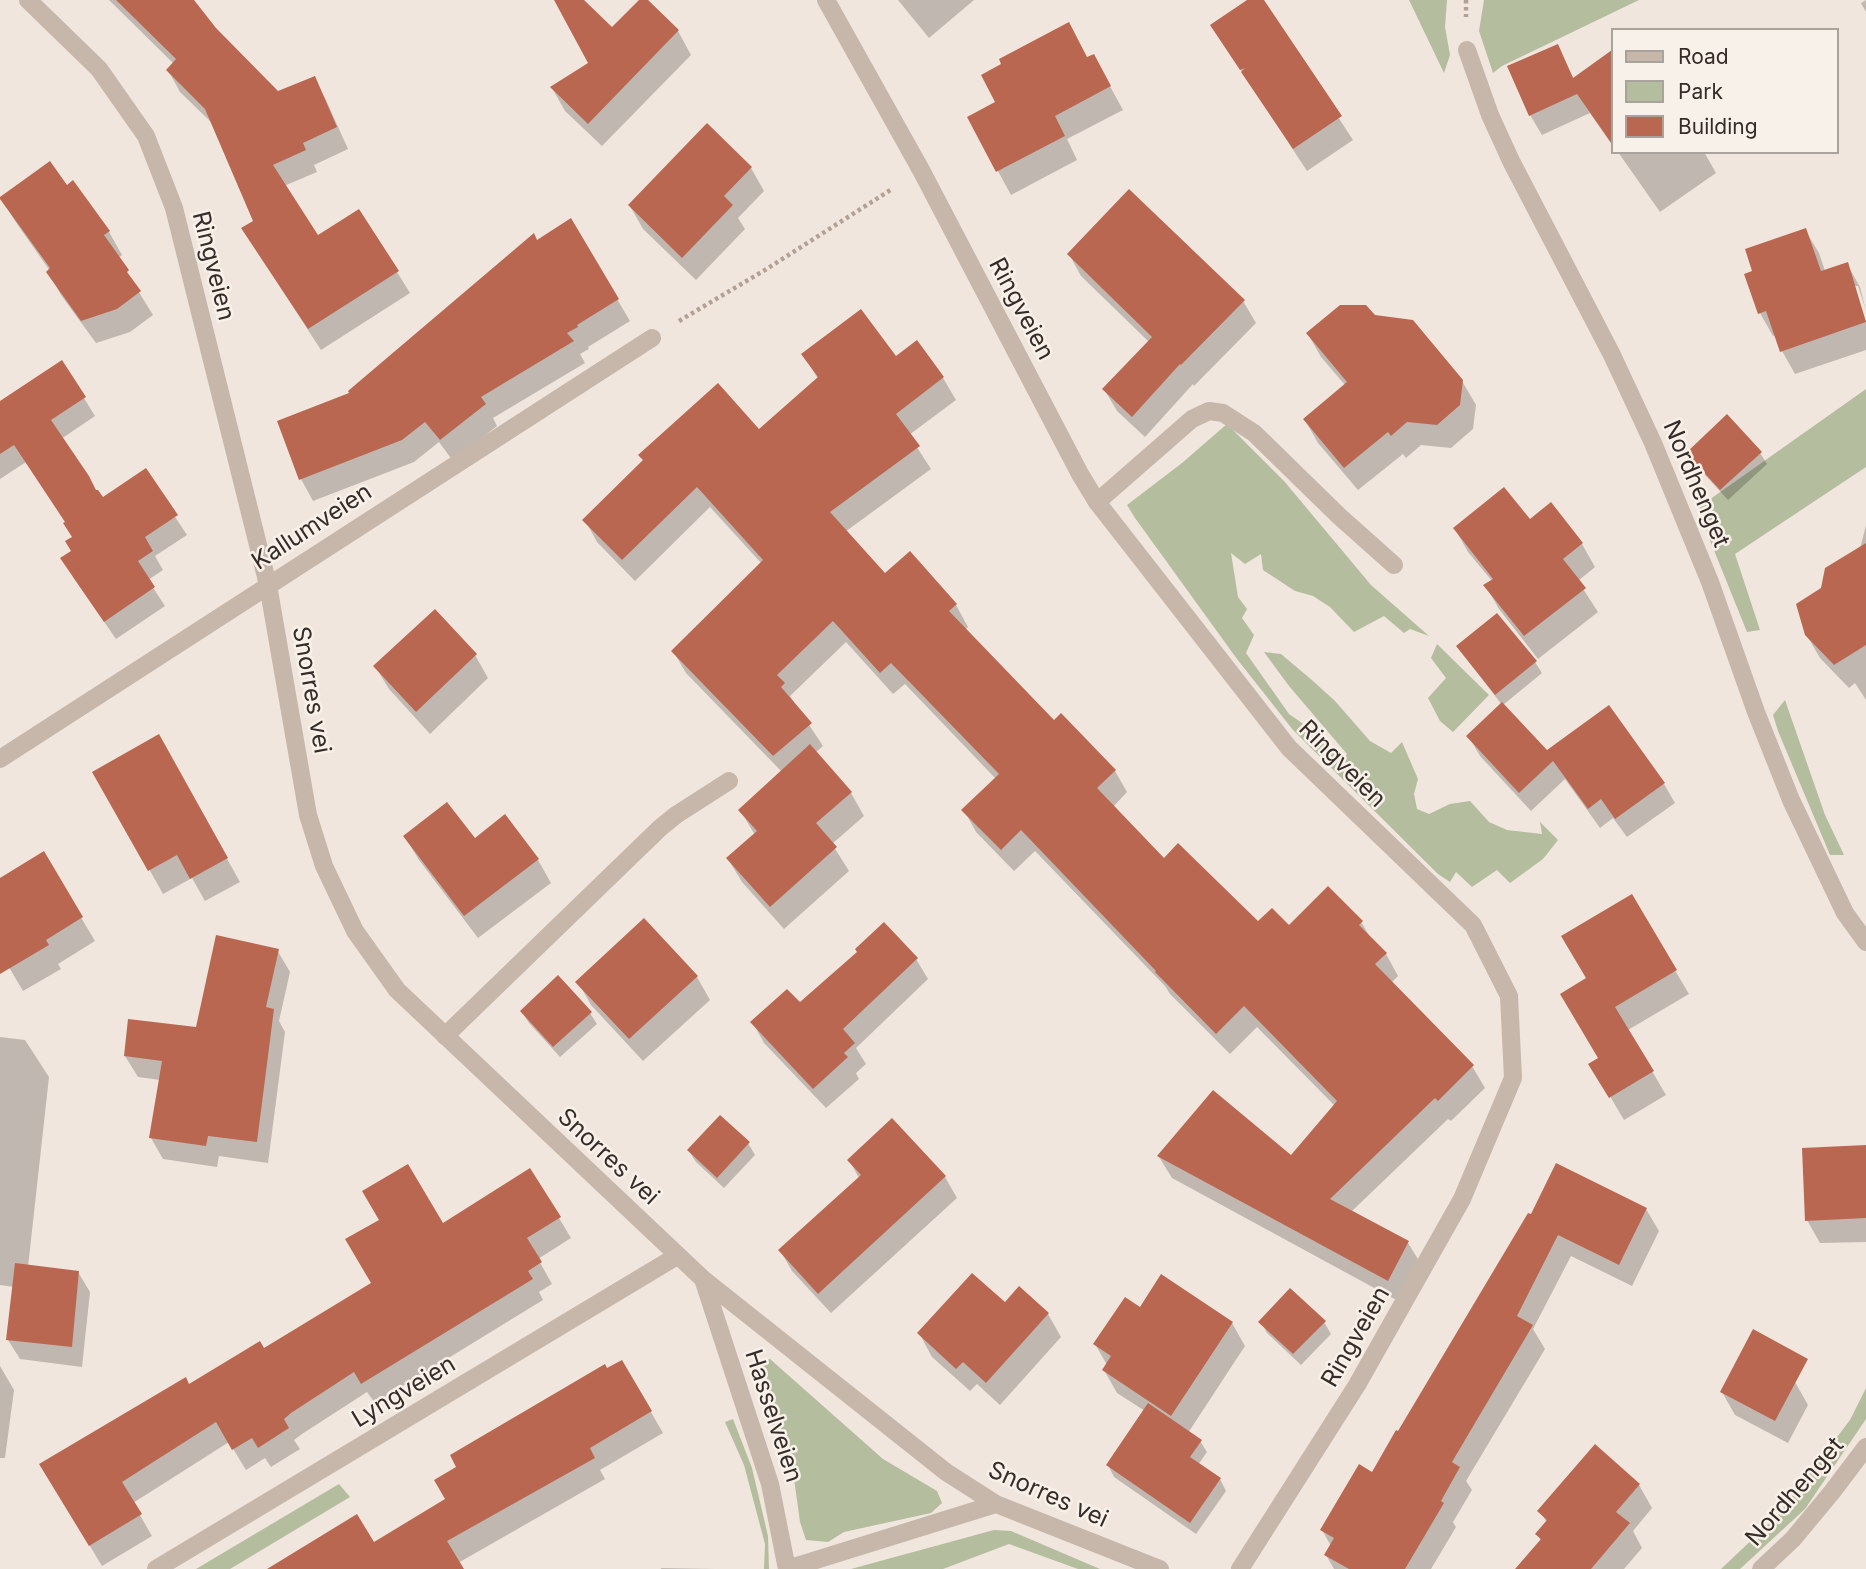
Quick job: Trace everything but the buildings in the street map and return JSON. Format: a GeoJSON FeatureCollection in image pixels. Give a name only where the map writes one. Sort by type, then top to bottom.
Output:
{"type":"FeatureCollection","features":[{"type":"Feature","properties":{"kind":"street","name":"Ringveien"},"geometry":{"type":"LineString","coordinates":[[28,0],[99,69],[146,136],[173,208],[268,585]]}},
{"type":"Feature","properties":{"kind":"street","name":"Ringveien"},"geometry":{"type":"LineString","coordinates":[[827,0],[921,170],[1097,502],[1289,748],[1473,925],[1509,996],[1513,1078],[1462,1199],[1357,1385],[1240,1569]]}},
{"type":"Feature","properties":{"kind":"street","name":"Nordhenget"},"geometry":{"type":"LineString","coordinates":[[1467,50],[1490,115],[1511,161],[1612,355],[1653,443],[1710,582],[1756,712],[1791,800],[1845,914],[1866,942]]}},
{"type":"Feature","properties":{"kind":"street","name":"Kallumveien"},"geometry":{"type":"LineString","coordinates":[[0,759],[652,338]]}},
{"type":"Feature","properties":{"kind":"street"},"geometry":{"type":"LineString","coordinates":[[1097,502],[1192,419],[1209,411],[1223,412],[1254,433],[1394,565]]}},
{"type":"Feature","properties":{"kind":"street","name":"Snorres vei"},"geometry":{"type":"LineString","coordinates":[[268,585],[308,815],[324,866],[355,931],[397,990],[703,1279],[946,1472],[996,1504],[1160,1569]]}},
{"type":"Feature","properties":{"kind":"street"},"geometry":{"type":"LineString","coordinates":[[445,1035],[660,828],[676,814],[729,781]]}},
{"type":"Feature","properties":{"kind":"street","name":"Lyngveien"},"geometry":{"type":"LineString","coordinates":[[156,1569],[677,1256]]}},
{"type":"Feature","properties":{"kind":"street","name":"Hasselveien"},"geometry":{"type":"LineString","coordinates":[[703,1279],[771,1484],[787,1569]]}},
{"type":"Feature","properties":{"kind":"street","name":"Nordhenget"},"geometry":{"type":"LineString","coordinates":[[1760,1569],[1793,1539],[1866,1447]]}},
{"type":"Feature","properties":{"kind":"street"},"geometry":{"type":"LineString","coordinates":[[787,1569],[996,1504]]}},
{"type":"Feature","properties":{"kind":"path"},"geometry":{"type":"LineString","coordinates":[[652,338],[765,270],[921,170]]}},
{"type":"Feature","properties":{"kind":"green space"},"geometry":{"type":"Polygon","coordinates":[[[1409,0],[1447,0],[1445,27],[1450,55],[1444,73],[1409,0]]]}},
{"type":"Feature","properties":{"kind":"green space"},"geometry":{"type":"Polygon","coordinates":[[[1484,0],[1639,0],[1502,66],[1493,73],[1479,31],[1484,0]]]}},
{"type":"Feature","properties":{"kind":"green space"},"geometry":{"type":"Polygon","coordinates":[[[1866,389],[1866,467],[1735,554],[1760,630],[1747,632],[1698,504],[1709,500],[1866,389]]]}},
{"type":"Feature","properties":{"kind":"green space"},"geometry":{"type":"Polygon","coordinates":[[[1227,424],[1284,481],[1371,585],[1429,636],[1410,629],[1404,633],[1384,616],[1354,632],[1330,607],[1313,596],[1295,591],[1263,570],[1261,554],[1245,564],[1231,553],[1238,597],[1247,609],[1242,618],[1254,635],[1246,653],[1289,714],[1342,761],[1347,754],[1264,652],[1281,654],[1335,701],[1370,741],[1391,753],[1402,742],[1418,779],[1414,794],[1417,809],[1429,814],[1450,804],[1470,801],[1489,822],[1507,830],[1542,834],[1540,822],[1558,840],[1543,859],[1510,883],[1497,870],[1472,887],[1456,872],[1450,882],[1438,874],[1293,730],[1237,659],[1135,518],[1127,505],[1227,424]]]}},
{"type":"Feature","properties":{"kind":"green space"},"geometry":{"type":"Polygon","coordinates":[[[1437,644],[1489,695],[1453,732],[1440,721],[1428,698],[1446,678],[1431,658],[1437,644]]]}},
{"type":"Feature","properties":{"kind":"green space"},"geometry":{"type":"Polygon","coordinates":[[[1785,700],[1825,815],[1844,855],[1830,855],[1778,731],[1773,715],[1785,700]]]}},
{"type":"Feature","properties":{"kind":"green space"},"geometry":{"type":"Polygon","coordinates":[[[770,1359],[883,1459],[937,1491],[942,1503],[931,1513],[844,1532],[828,1542],[806,1540],[800,1522],[793,1471],[750,1374],[756,1362],[770,1359]]]}},
{"type":"Feature","properties":{"kind":"green space"},"geometry":{"type":"Polygon","coordinates":[[[1866,1388],[1866,1419],[1805,1509],[1740,1569],[1721,1569],[1778,1515],[1850,1420],[1866,1388]]]}},
{"type":"Feature","properties":{"kind":"green space"},"geometry":{"type":"Polygon","coordinates":[[[733,1419],[752,1468],[768,1536],[769,1569],[764,1569],[765,1544],[744,1465],[725,1422],[733,1419]]]}},
{"type":"Feature","properties":{"kind":"green space"},"geometry":{"type":"Polygon","coordinates":[[[339,1484],[350,1497],[230,1569],[196,1569],[339,1484]]]}},
{"type":"Feature","properties":{"kind":"green space"},"geometry":{"type":"Polygon","coordinates":[[[994,1530],[1011,1531],[1100,1569],[1078,1569],[1009,1544],[943,1569],[851,1569],[994,1530]]]}}]}
